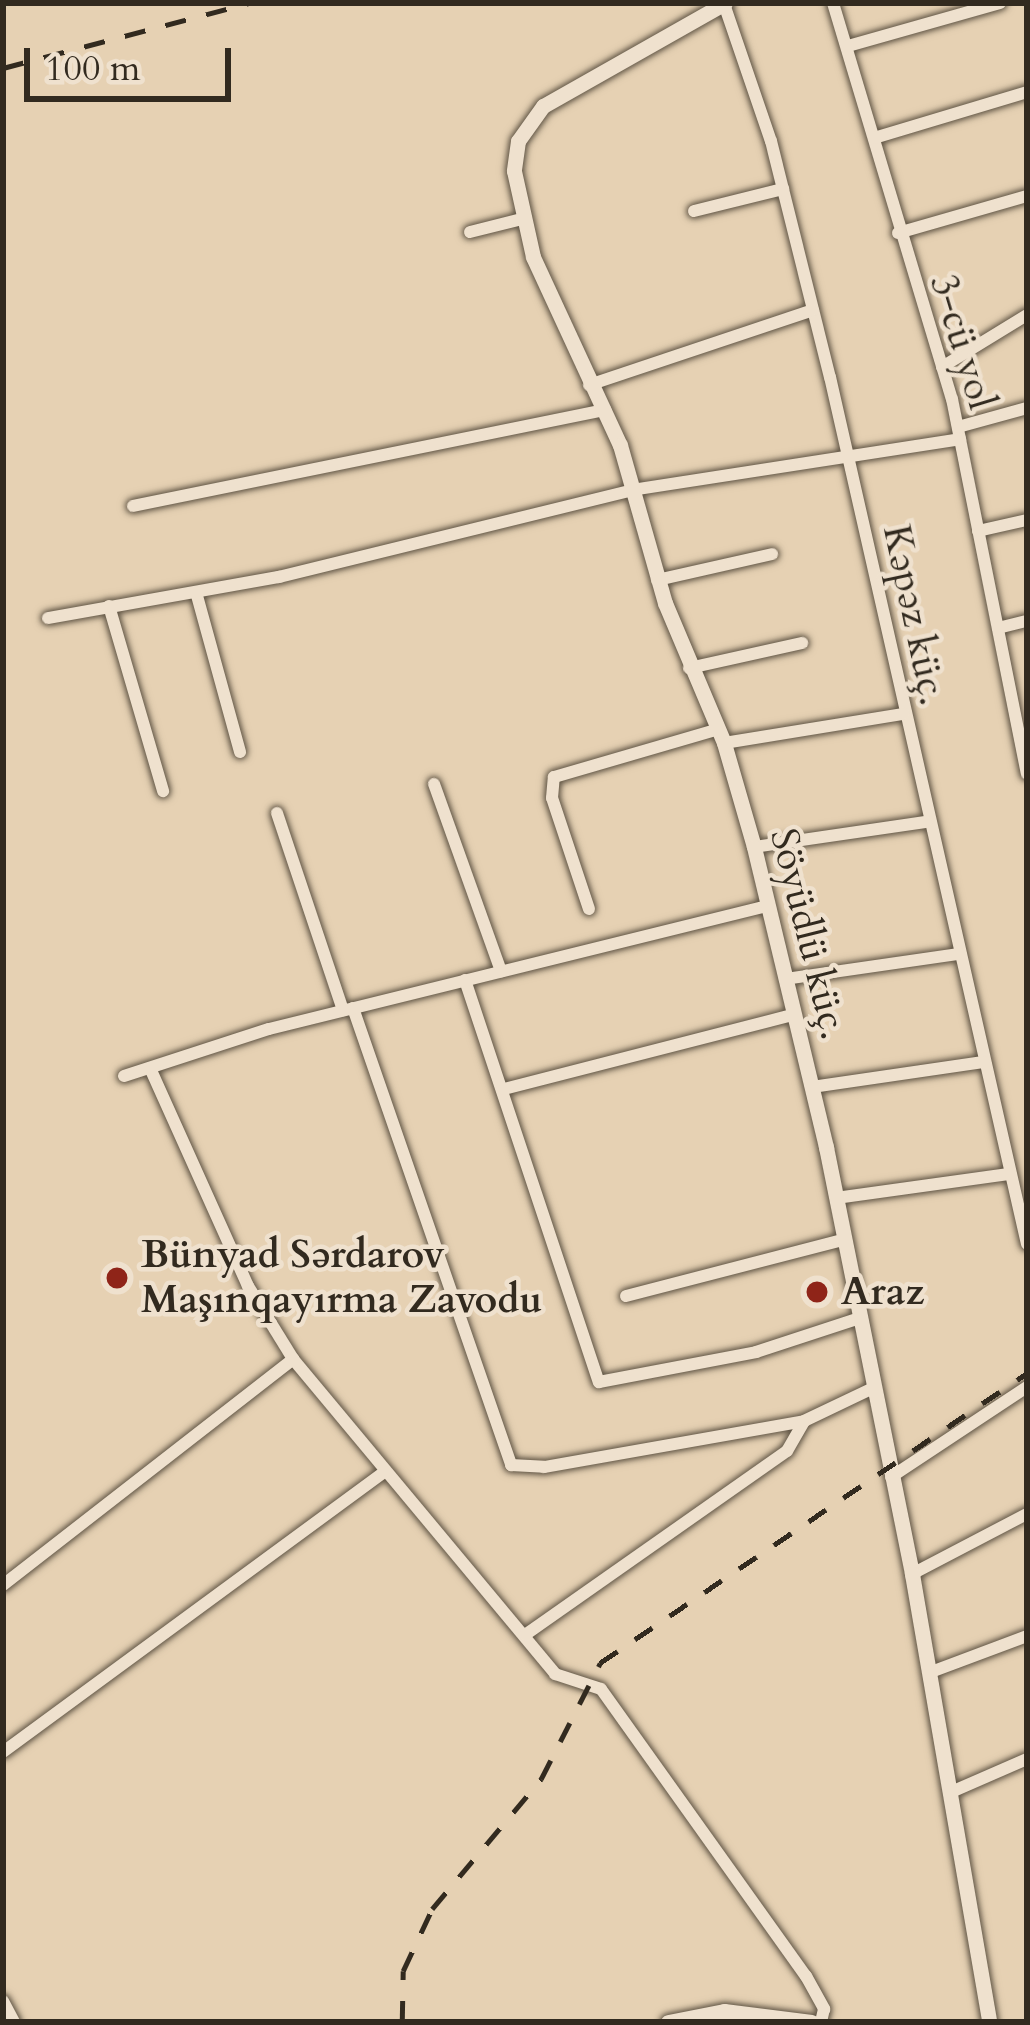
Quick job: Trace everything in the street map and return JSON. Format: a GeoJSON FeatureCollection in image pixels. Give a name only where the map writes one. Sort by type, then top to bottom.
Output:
{"type":"FeatureCollection","features":[{"type":"Feature","properties":{"kind":"street","name":"Kəpəz küç."},"geometry":{"type":"LineString","coordinates":[[724,3],[783,189],[813,310],[926,822],[1027,1244]]}},
{"type":"Feature","properties":{"kind":"street","name":"Söyüdlü küç."},"geometry":{"type":"LineString","coordinates":[[724,3],[532,117],[514,155],[522,219],[590,385],[605,410],[657,580],[689,668],[722,736],[754,847],[812,1087],[912,1574],[989,2022]]}},
{"type":"Feature","properties":{"kind":"street","name":"3-cü yol"},"geometry":{"type":"LineString","coordinates":[[833,3],[959,433],[1021,720],[1027,774]]}},
{"type":"Feature","properties":{"kind":"street"},"geometry":{"type":"LineString","coordinates":[[848,46],[1000,3]]}},
{"type":"Feature","properties":{"kind":"street"},"geometry":{"type":"LineString","coordinates":[[874,138],[1027,92]]}},
{"type":"Feature","properties":{"kind":"street"},"geometry":{"type":"LineString","coordinates":[[694,211],[783,189]]}},
{"type":"Feature","properties":{"kind":"street"},"geometry":{"type":"LineString","coordinates":[[898,233],[1027,196]]}},
{"type":"Feature","properties":{"kind":"street"},"geometry":{"type":"LineString","coordinates":[[470,232],[522,219]]}},
{"type":"Feature","properties":{"kind":"street"},"geometry":{"type":"LineString","coordinates":[[590,385],[813,310]]}},
{"type":"Feature","properties":{"kind":"street"},"geometry":{"type":"LineString","coordinates":[[942,367],[1027,315]]}},
{"type":"Feature","properties":{"kind":"street"},"geometry":{"type":"LineString","coordinates":[[48,618],[196,592],[632,490],[848,458],[959,433],[1027,408]]}},
{"type":"Feature","properties":{"kind":"street"},"geometry":{"type":"LineString","coordinates":[[133,506],[605,410]]}},
{"type":"Feature","properties":{"kind":"street"},"geometry":{"type":"LineString","coordinates":[[978,531],[1027,520]]}},
{"type":"Feature","properties":{"kind":"street"},"geometry":{"type":"LineString","coordinates":[[657,580],[772,554]]}},
{"type":"Feature","properties":{"kind":"street"},"geometry":{"type":"LineString","coordinates":[[196,592],[240,752]]}},
{"type":"Feature","properties":{"kind":"street"},"geometry":{"type":"LineString","coordinates":[[109,607],[164,791]]}},
{"type":"Feature","properties":{"kind":"street"},"geometry":{"type":"LineString","coordinates":[[998,628],[1027,621]]}},
{"type":"Feature","properties":{"kind":"street"},"geometry":{"type":"LineString","coordinates":[[689,668],[802,643]]}},
{"type":"Feature","properties":{"kind":"street"},"geometry":{"type":"LineString","coordinates":[[589,908],[552,798],[554,777],[722,736],[904,714]]}},
{"type":"Feature","properties":{"kind":"street"},"geometry":{"type":"LineString","coordinates":[[434,784],[501,970]]}},
{"type":"Feature","properties":{"kind":"street"},"geometry":{"type":"LineString","coordinates":[[277,813],[511,1465],[544,1467],[804,1421],[872,1389]]}},
{"type":"Feature","properties":{"kind":"street"},"geometry":{"type":"LineString","coordinates":[[754,847],[926,822]]}},
{"type":"Feature","properties":{"kind":"street"},"geometry":{"type":"LineString","coordinates":[[124,1076],[348,1009],[767,906]]}},
{"type":"Feature","properties":{"kind":"street"},"geometry":{"type":"LineString","coordinates":[[784,979],[958,954]]}},
{"type":"Feature","properties":{"kind":"street"},"geometry":{"type":"LineString","coordinates":[[465,980],[599,1382],[756,1352],[857,1319]]}},
{"type":"Feature","properties":{"kind":"street"},"geometry":{"type":"LineString","coordinates":[[503,1089],[793,1015]]}},
{"type":"Feature","properties":{"kind":"street"},"geometry":{"type":"LineString","coordinates":[[812,1087],[983,1062]]}},
{"type":"Feature","properties":{"kind":"street"},"geometry":{"type":"LineString","coordinates":[[150,1068],[248,1286],[293,1359],[555,1674],[601,1689],[806,1976],[824,2009],[821,2022]]}},
{"type":"Feature","properties":{"kind":"street"},"geometry":{"type":"LineString","coordinates":[[836,1198],[1010,1174]]}},
{"type":"Feature","properties":{"kind":"street"},"geometry":{"type":"LineString","coordinates":[[626,1296],[843,1240]]}},
{"type":"Feature","properties":{"kind":"street"},"geometry":{"type":"LineString","coordinates":[[3,1585],[293,1359]]}},
{"type":"Feature","properties":{"kind":"street"},"geometry":{"type":"LineString","coordinates":[[891,1477],[1027,1387]]}},
{"type":"Feature","properties":{"kind":"street"},"geometry":{"type":"LineString","coordinates":[[525,1635],[787,1451],[804,1421]]}},
{"type":"Feature","properties":{"kind":"street"},"geometry":{"type":"LineString","coordinates":[[3,1751],[384,1472]]}},
{"type":"Feature","properties":{"kind":"street"},"geometry":{"type":"LineString","coordinates":[[912,1574],[1027,1514]]}},
{"type":"Feature","properties":{"kind":"street"},"geometry":{"type":"LineString","coordinates":[[931,1672],[1027,1636]]}},
{"type":"Feature","properties":{"kind":"street"},"geometry":{"type":"LineString","coordinates":[[951,1792],[1027,1760]]}},
{"type":"Feature","properties":{"kind":"street"},"geometry":{"type":"LineString","coordinates":[[3,2001],[14,2022]]}},
{"type":"Feature","properties":{"kind":"street"},"geometry":{"type":"LineString","coordinates":[[668,2022],[724,2011],[811,2022]]}},
{"type":"Feature","properties":{"kind":"railway"},"geometry":{"type":"LineString","coordinates":[[3,68],[249,3]]}},
{"type":"Feature","properties":{"kind":"railway"},"geometry":{"type":"LineString","coordinates":[[402,2022],[403,1971],[432,1909],[541,1779],[600,1663],[1027,1373]]}},
{"type":"Feature","properties":{"kind":"place","name":"Bünyad Sərdarov Maşınqayırma Zavodu"},"geometry":{"type":"Point","coordinates":[117,1278]}},
{"type":"Feature","properties":{"kind":"place","name":"Araz"},"geometry":{"type":"Point","coordinates":[817,1292]}}]}
